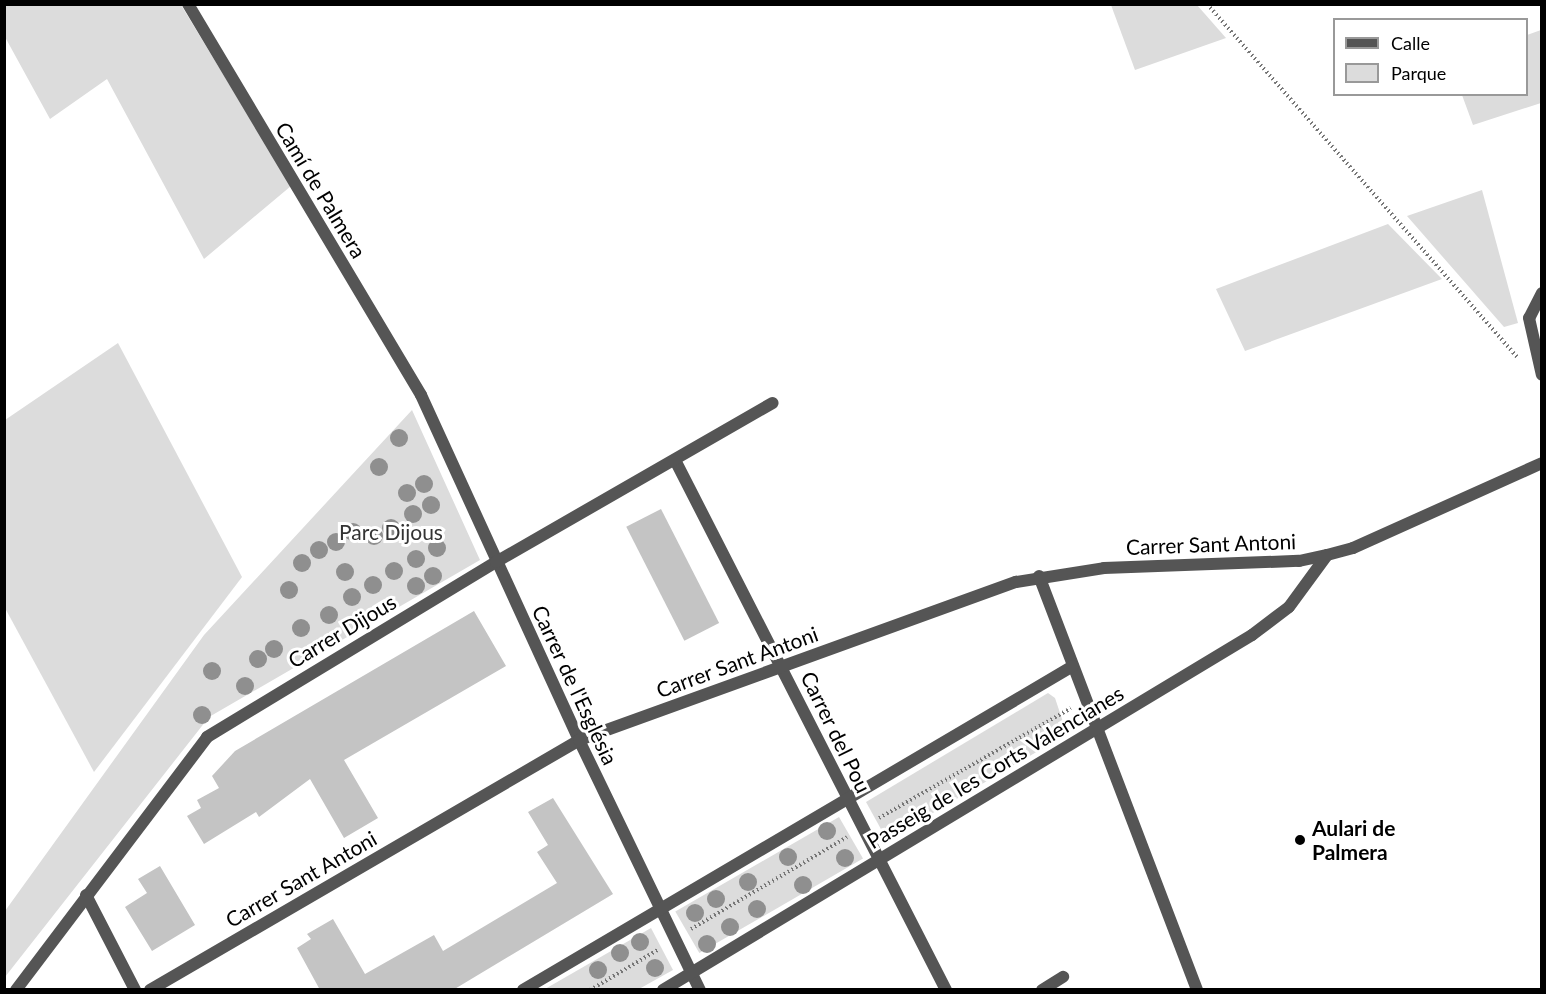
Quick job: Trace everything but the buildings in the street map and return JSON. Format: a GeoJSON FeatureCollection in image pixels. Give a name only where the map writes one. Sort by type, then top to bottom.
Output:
{"type":"FeatureCollection","features":[{"type":"Feature","properties":{"kind":"street","name":"Camí de Palmera"},"geometry":{"type":"LineString","coordinates":[[188,4],[421,395]]}},
{"type":"Feature","properties":{"kind":"street"},"geometry":{"type":"LineString","coordinates":[[1542,293],[1529,318],[1542,375]]}},
{"type":"Feature","properties":{"kind":"street","name":"Carrer de l'Església"},"geometry":{"type":"LineString","coordinates":[[421,395],[579,740],[700,990]]}},
{"type":"Feature","properties":{"kind":"street","name":"Carrer Dijous"},"geometry":{"type":"LineString","coordinates":[[16,990],[207,737],[496,562],[773,403]]}},
{"type":"Feature","properties":{"kind":"street","name":"Carrer del Pou"},"geometry":{"type":"LineString","coordinates":[[675,459],[946,990]]}},
{"type":"Feature","properties":{"kind":"street","name":"Carrer Sant Antoni"},"geometry":{"type":"LineString","coordinates":[[150,990],[579,740],[947,605],[1040,576],[1104,568],[1299,561],[1327,555],[1353,548],[1391,528],[1542,463]]}},
{"type":"Feature","properties":{"kind":"street","name":"Passeig de les Corts Valencianes"},"geometry":{"type":"LineString","coordinates":[[663,990],[1272,621],[1307,587],[1327,555]]}},
{"type":"Feature","properties":{"kind":"street"},"geometry":{"type":"LineString","coordinates":[[1040,576],[1085,700],[1197,990]]}},
{"type":"Feature","properties":{"kind":"street"},"geometry":{"type":"LineString","coordinates":[[523,990],[1073,666]]}},
{"type":"Feature","properties":{"kind":"street"},"geometry":{"type":"LineString","coordinates":[[86,895],[135,990]]}},
{"type":"Feature","properties":{"kind":"street"},"geometry":{"type":"LineString","coordinates":[[1042,990],[1063,977]]}},
{"type":"Feature","properties":{"kind":"path"},"geometry":{"type":"LineString","coordinates":[[1207,4],[1518,358]]}},
{"type":"Feature","properties":{"kind":"path"},"geometry":{"type":"LineString","coordinates":[[590,990],[862,828],[1085,700]]}},
{"type":"Feature","properties":{"kind":"green space"},"geometry":{"type":"Polygon","coordinates":[[[4,5],[181,5],[291,186],[204,259],[107,79],[50,119],[5,37],[4,5]]]}},
{"type":"Feature","properties":{"kind":"green space"},"geometry":{"type":"Polygon","coordinates":[[[1111,5],[1197,5],[1226,38],[1135,70],[1111,5]]]}},
{"type":"Feature","properties":{"kind":"green space"},"geometry":{"type":"Polygon","coordinates":[[[1541,30],[1541,103],[1473,125],[1462,96],[1528,96],[1528,35],[1541,30]]]}},
{"type":"Feature","properties":{"kind":"green space"},"geometry":{"type":"Polygon","coordinates":[[[1482,190],[1518,323],[1504,327],[1407,216],[1482,190]]]}},
{"type":"Feature","properties":{"kind":"green space"},"geometry":{"type":"Polygon","coordinates":[[[1388,224],[1442,279],[1245,351],[1216,289],[1388,224]]]}},
{"type":"Feature","properties":{"kind":"green space"},"geometry":{"type":"Polygon","coordinates":[[[118,343],[242,577],[94,772],[5,608],[5,420],[118,343]]]}},
{"type":"Feature","properties":{"kind":"green space","name":"Parc Dijous"},"geometry":{"type":"Polygon","coordinates":[[[412,410],[480,560],[209,717],[5,977],[5,911],[204,635],[412,410]]]}},
{"type":"Feature","properties":{"kind":"green space"},"geometry":{"type":"Polygon","coordinates":[[[1048,693],[1055,698],[1067,734],[887,840],[866,802],[1048,693]]]}},
{"type":"Feature","properties":{"kind":"green space"},"geometry":{"type":"Polygon","coordinates":[[[839,817],[863,859],[699,953],[675,911],[839,817]]]}},
{"type":"Feature","properties":{"kind":"green space"},"geometry":{"type":"Polygon","coordinates":[[[651,928],[673,970],[639,989],[545,989],[651,928]]]}},
{"type":"Feature","properties":{"kind":"place","name":"Aulari de Palmera"},"geometry":{"type":"Point","coordinates":[1300,840]}}]}
